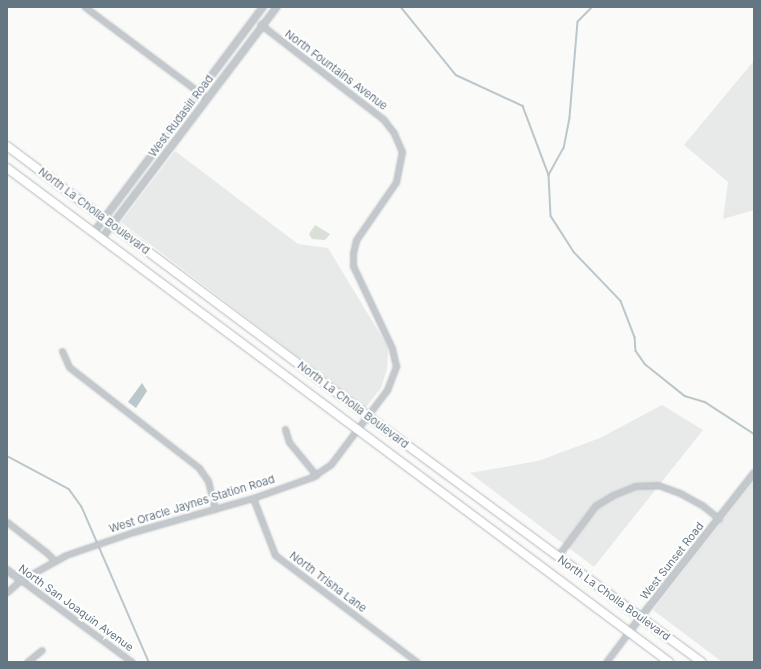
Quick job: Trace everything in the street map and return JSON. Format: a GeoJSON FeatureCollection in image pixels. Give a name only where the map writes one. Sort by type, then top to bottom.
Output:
{"type":"FeatureCollection","features":[{"type":"Feature","properties":{"kind":"main road","name":"North La Cholla Boulevard"},"geometry":{"type":"LineString","coordinates":[[7,146],[557,557],[701,662]]}},
{"type":"Feature","properties":{"kind":"main road","name":"North La Cholla Boulevard"},"geometry":{"type":"LineString","coordinates":[[7,168],[669,662]]}},
{"type":"Feature","properties":{"kind":"street"},"geometry":{"type":"LineString","coordinates":[[84,7],[202,94]]}},
{"type":"Feature","properties":{"kind":"street","name":"West Rudasill Road"},"geometry":{"type":"LineString","coordinates":[[94,232],[202,94],[263,7]]}},
{"type":"Feature","properties":{"kind":"street","name":"West Rudasill Road"},"geometry":{"type":"LineString","coordinates":[[102,238],[261,25],[277,7]]}},
{"type":"Feature","properties":{"kind":"street","name":"North Fountains Avenue"},"geometry":{"type":"LineString","coordinates":[[261,25],[383,119],[394,133],[402,152],[396,182],[356,240],[353,253],[353,266],[388,334],[396,366],[387,390],[369,417]]}},
{"type":"Feature","properties":{"kind":"street"},"geometry":{"type":"LineString","coordinates":[[62,351],[69,367],[199,468],[208,481],[215,509]]}},
{"type":"Feature","properties":{"kind":"street","name":"West Oracle Jaynes Station Road"},"geometry":{"type":"LineString","coordinates":[[7,592],[21,580],[54,560],[133,532],[253,498],[316,474],[331,464],[369,417]]}},
{"type":"Feature","properties":{"kind":"street"},"geometry":{"type":"LineString","coordinates":[[285,429],[289,442],[298,456],[316,474]]}},
{"type":"Feature","properties":{"kind":"street","name":"West Sunset Road"},"geometry":{"type":"LineString","coordinates":[[606,662],[754,473]]}},
{"type":"Feature","properties":{"kind":"street"},"geometry":{"type":"LineString","coordinates":[[557,557],[595,506],[613,494],[635,486],[658,485],[680,493],[702,505],[719,519]]}},
{"type":"Feature","properties":{"kind":"street","name":"North Trisha Lane"},"geometry":{"type":"LineString","coordinates":[[253,498],[275,555],[417,662]]}},
{"type":"Feature","properties":{"kind":"street"},"geometry":{"type":"LineString","coordinates":[[7,522],[54,560]]}},
{"type":"Feature","properties":{"kind":"street","name":"North San Joaquin Avenue"},"geometry":{"type":"LineString","coordinates":[[7,570],[132,662]]}},
{"type":"Feature","properties":{"kind":"street"},"geometry":{"type":"LineString","coordinates":[[27,662],[42,650]]}},
{"type":"Feature","properties":{"kind":"shaded area"},"geometry":{"type":"Polygon","coordinates":[[[752,63],[754,63],[754,210],[723,219],[728,182],[684,145],[752,63]]]}},
{"type":"Feature","properties":{"kind":"shaded area"},"geometry":{"type":"Polygon","coordinates":[[[175,151],[298,244],[328,248],[388,347],[387,369],[381,388],[365,408],[121,222],[175,151]]]}},
{"type":"Feature","properties":{"kind":"shaded area"},"geometry":{"type":"Polygon","coordinates":[[[315,225],[330,234],[325,240],[312,239],[309,234],[315,225]]]}},
{"type":"Feature","properties":{"kind":"shaded area"},"geometry":{"type":"Polygon","coordinates":[[[142,383],[147,391],[136,408],[128,402],[142,383]]]}},
{"type":"Feature","properties":{"kind":"shaded area"},"geometry":{"type":"Polygon","coordinates":[[[662,405],[703,430],[594,567],[470,473],[538,461],[600,438],[662,405]]]}},
{"type":"Feature","properties":{"kind":"shaded area"},"geometry":{"type":"Polygon","coordinates":[[[754,481],[754,662],[722,662],[653,610],[754,481]]]}},
{"type":"Feature","properties":{"kind":"waterway"},"geometry":{"type":"LineString","coordinates":[[401,7],[456,75],[523,106],[549,175]]}},
{"type":"Feature","properties":{"kind":"waterway"},"geometry":{"type":"LineString","coordinates":[[593,7],[578,22],[570,118],[564,148],[549,175],[551,216],[574,252],[621,301],[635,337],[636,351],[645,364],[685,396],[705,402],[754,434]]}},
{"type":"Feature","properties":{"kind":"waterway"},"geometry":{"type":"LineString","coordinates":[[7,456],[69,489],[82,507],[149,662]]}}]}
